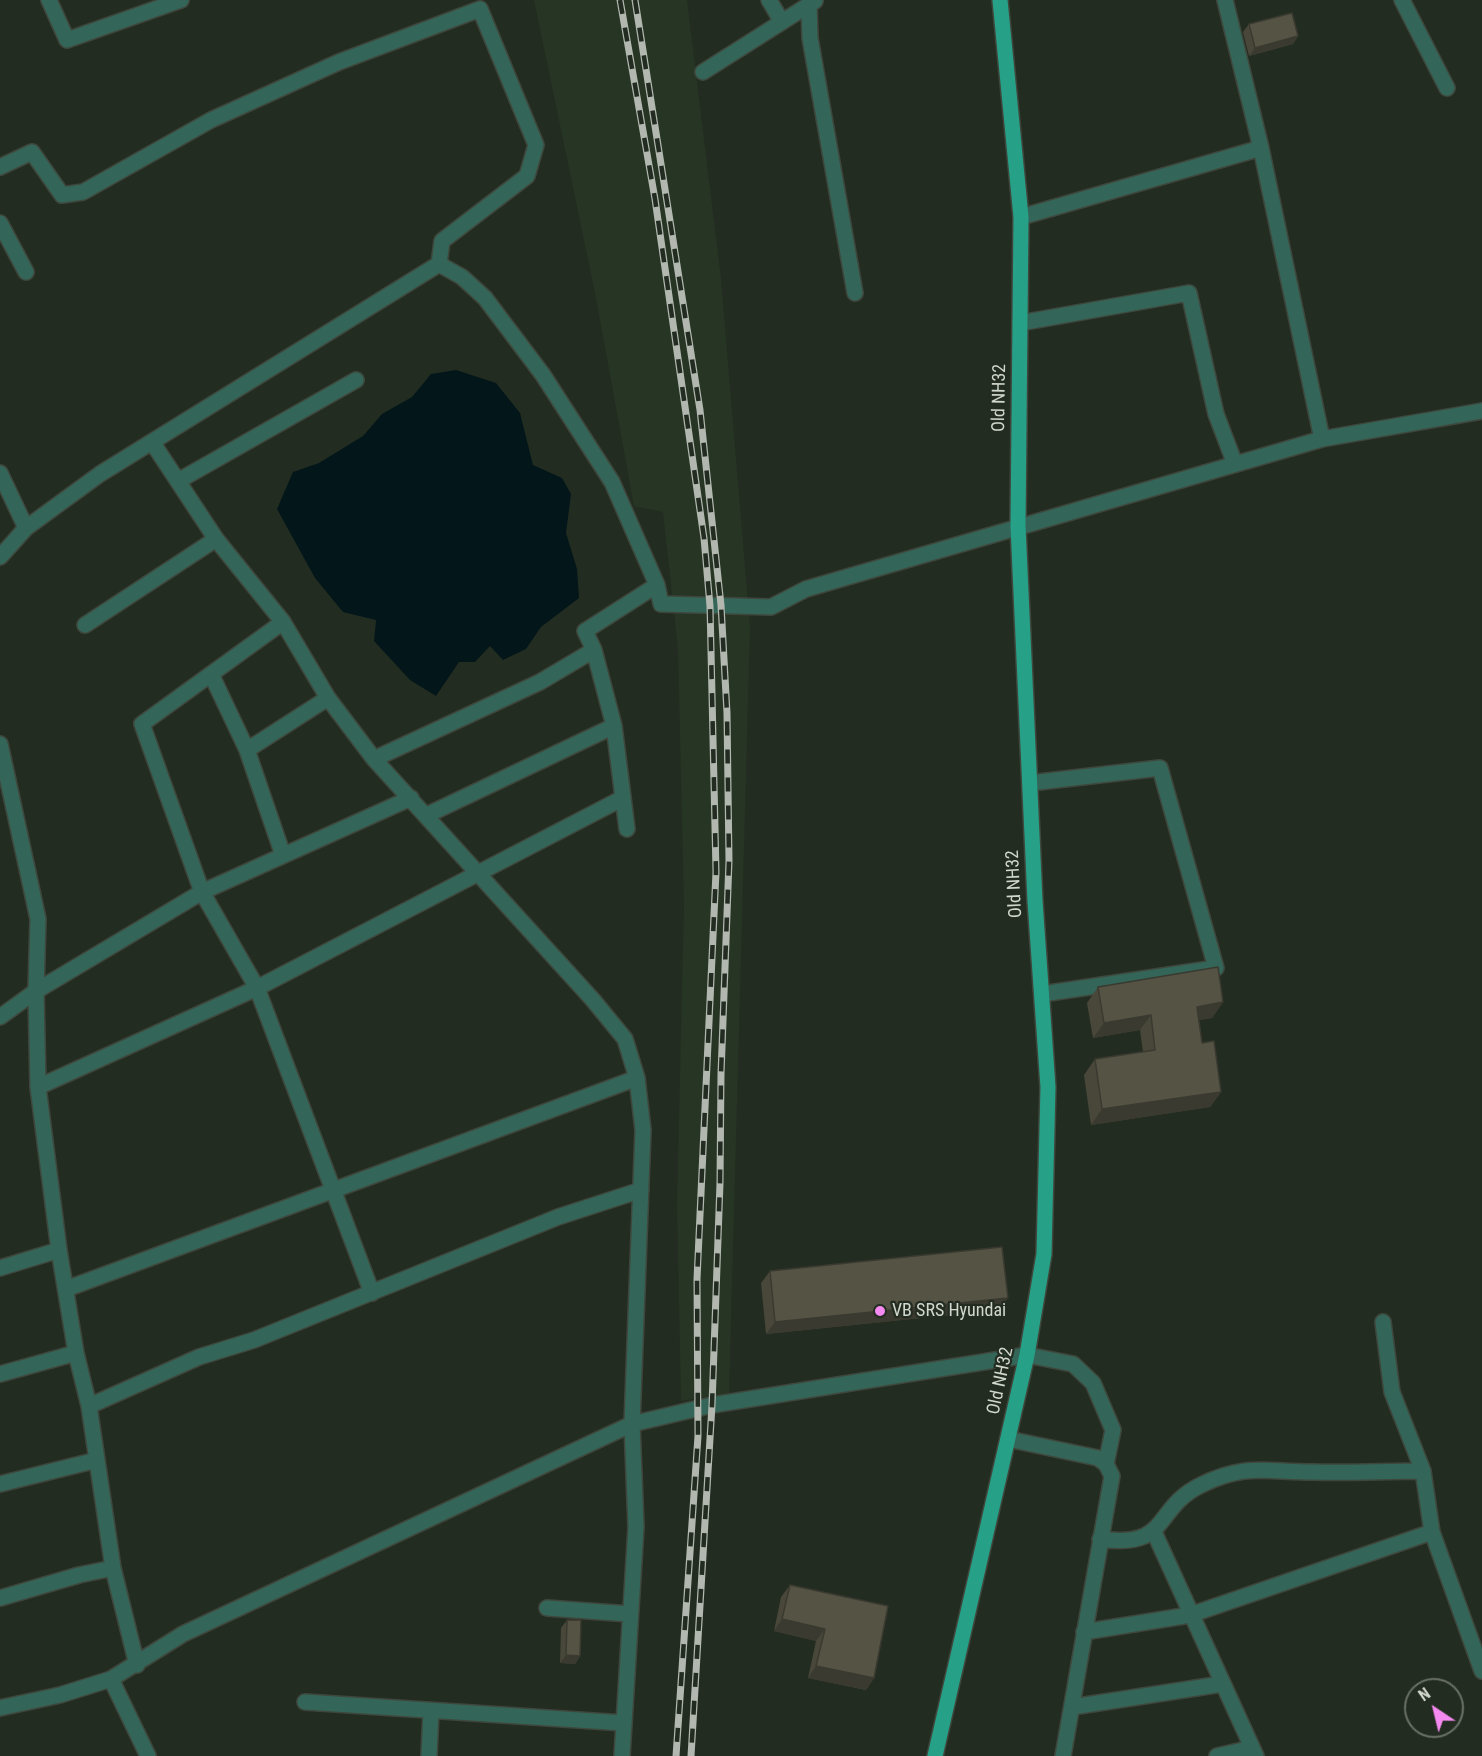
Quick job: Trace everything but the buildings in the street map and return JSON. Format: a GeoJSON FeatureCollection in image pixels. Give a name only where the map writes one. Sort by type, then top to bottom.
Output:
{"type":"FeatureCollection","features":[{"type":"Feature","properties":{"kind":"main road","name":"Old NH32"},"geometry":{"type":"LineString","coordinates":[[935,1756],[1027,1355],[1044,1254],[1048,1087],[1018,526],[1021,217],[1000,0]]}},
{"type":"Feature","properties":{"kind":"street"},"geometry":{"type":"LineString","coordinates":[[49,0],[67,40],[147,5],[181,0]]}},
{"type":"Feature","properties":{"kind":"street"},"geometry":{"type":"LineString","coordinates":[[769,0],[782,22]]}},
{"type":"Feature","properties":{"kind":"street"},"geometry":{"type":"LineString","coordinates":[[1225,0],[1261,148],[1322,439]]}},
{"type":"Feature","properties":{"kind":"street"},"geometry":{"type":"LineString","coordinates":[[1402,0],[1447,88]]}},
{"type":"Feature","properties":{"kind":"street"},"geometry":{"type":"LineString","coordinates":[[703,72],[813,2]]}},
{"type":"Feature","properties":{"kind":"street"},"geometry":{"type":"LineString","coordinates":[[813,2],[810,38],[855,293]]}},
{"type":"Feature","properties":{"kind":"street"},"geometry":{"type":"LineString","coordinates":[[0,167],[32,152],[62,195],[83,192],[211,120],[339,62],[478,4],[536,145],[527,176],[442,241],[439,264]]}},
{"type":"Feature","properties":{"kind":"street"},"geometry":{"type":"LineString","coordinates":[[1021,217],[1261,148]]}},
{"type":"Feature","properties":{"kind":"street"},"geometry":{"type":"LineString","coordinates":[[0,223],[26,272]]}},
{"type":"Feature","properties":{"kind":"street"},"geometry":{"type":"LineString","coordinates":[[0,557],[26,528],[99,474],[439,264]]}},
{"type":"Feature","properties":{"kind":"street"},"geometry":{"type":"LineString","coordinates":[[439,264],[462,277],[485,298],[543,375],[612,482],[657,585],[661,604],[771,607],[806,589],[1322,439],[1482,411]]}},
{"type":"Feature","properties":{"kind":"street"},"geometry":{"type":"LineString","coordinates":[[1020,323],[1189,293],[1216,414],[1236,464]]}},
{"type":"Feature","properties":{"kind":"street"},"geometry":{"type":"LineString","coordinates":[[178,482],[356,380]]}},
{"type":"Feature","properties":{"kind":"street"},"geometry":{"type":"LineString","coordinates":[[152,442],[216,539],[282,622],[328,698],[374,759],[427,815],[625,1040],[637,1078],[643,1130],[632,1424],[636,1527],[622,1756]]}},
{"type":"Feature","properties":{"kind":"street"},"geometry":{"type":"LineString","coordinates":[[0,473],[26,528]]}},
{"type":"Feature","properties":{"kind":"street"},"geometry":{"type":"LineString","coordinates":[[85,625],[216,539]]}},
{"type":"Feature","properties":{"kind":"street"},"geometry":{"type":"LineString","coordinates":[[627,830],[614,726],[594,650],[585,631],[657,585]]}},
{"type":"Feature","properties":{"kind":"street"},"geometry":{"type":"LineString","coordinates":[[282,622],[142,724],[202,892],[257,988],[372,1293]]}},
{"type":"Feature","properties":{"kind":"street"},"geometry":{"type":"LineString","coordinates":[[374,759],[540,682],[594,650]]}},
{"type":"Feature","properties":{"kind":"street"},"geometry":{"type":"LineString","coordinates":[[211,674],[247,750],[283,855]]}},
{"type":"Feature","properties":{"kind":"street"},"geometry":{"type":"LineString","coordinates":[[247,750],[328,698]]}},
{"type":"Feature","properties":{"kind":"street"},"geometry":{"type":"LineString","coordinates":[[427,815],[614,726]]}},
{"type":"Feature","properties":{"kind":"street"},"geometry":{"type":"LineString","coordinates":[[0,744],[7,808],[38,919],[36,991],[38,1087],[59,1250],[76,1353],[89,1406],[113,1568],[137,1665]]}},
{"type":"Feature","properties":{"kind":"street"},"geometry":{"type":"LineString","coordinates":[[1030,783],[1160,768],[1216,968],[1042,994]]}},
{"type":"Feature","properties":{"kind":"street"},"geometry":{"type":"LineString","coordinates":[[1,1013],[202,892],[411,798]]}},
{"type":"Feature","properties":{"kind":"street"},"geometry":{"type":"LineString","coordinates":[[38,1087],[257,988],[623,798]]}},
{"type":"Feature","properties":{"kind":"street"},"geometry":{"type":"LineString","coordinates":[[66,1289],[637,1078]]}},
{"type":"Feature","properties":{"kind":"street"},"geometry":{"type":"LineString","coordinates":[[89,1406],[199,1357],[254,1340],[558,1217],[641,1191]]}},
{"type":"Feature","properties":{"kind":"street"},"geometry":{"type":"LineString","coordinates":[[0,1268],[59,1250]]}},
{"type":"Feature","properties":{"kind":"street"},"geometry":{"type":"LineString","coordinates":[[1383,1322],[1392,1392],[1423,1471],[1432,1532],[1482,1671]]}},
{"type":"Feature","properties":{"kind":"street"},"geometry":{"type":"LineString","coordinates":[[0,1374],[76,1353]]}},
{"type":"Feature","properties":{"kind":"street"},"geometry":{"type":"LineString","coordinates":[[0,1708],[60,1695],[111,1679],[137,1665],[183,1634],[632,1424],[712,1405],[1027,1355],[1073,1364],[1093,1383],[1113,1430],[1106,1464]]}},
{"type":"Feature","properties":{"kind":"street"},"geometry":{"type":"LineString","coordinates":[[1008,1439],[1098,1458],[1106,1464],[1112,1476],[1063,1756]]}},
{"type":"Feature","properties":{"kind":"street"},"geometry":{"type":"LineString","coordinates":[[0,1485],[97,1460]]}},
{"type":"Feature","properties":{"kind":"street"},"geometry":{"type":"LineString","coordinates":[[1100,1539],[1118,1542],[1141,1538],[1154,1532],[1179,1499],[1200,1485],[1230,1473],[1256,1468],[1311,1473],[1423,1471]]}},
{"type":"Feature","properties":{"kind":"street"},"geometry":{"type":"LineString","coordinates":[[1154,1532],[1254,1752],[1217,1756]]}},
{"type":"Feature","properties":{"kind":"street"},"geometry":{"type":"LineString","coordinates":[[1084,1632],[1190,1615],[1432,1532]]}},
{"type":"Feature","properties":{"kind":"street"},"geometry":{"type":"LineString","coordinates":[[0,1598],[79,1575],[113,1568]]}},
{"type":"Feature","properties":{"kind":"street"},"geometry":{"type":"LineString","coordinates":[[547,1608],[630,1614]]}},
{"type":"Feature","properties":{"kind":"street"},"geometry":{"type":"LineString","coordinates":[[111,1679],[148,1756]]}},
{"type":"Feature","properties":{"kind":"street"},"geometry":{"type":"LineString","coordinates":[[1072,1707],[1222,1684]]}},
{"type":"Feature","properties":{"kind":"street"},"geometry":{"type":"LineString","coordinates":[[305,1702],[624,1723]]}},
{"type":"Feature","properties":{"kind":"street"},"geometry":{"type":"LineString","coordinates":[[429,1756],[431,1711]]}},
{"type":"Feature","properties":{"kind":"shaded area"},"geometry":{"type":"Polygon","coordinates":[[[534,0],[687,0],[721,279],[750,627],[729,1393],[681,1401],[677,1204],[684,905],[678,649],[663,512],[634,506],[596,298],[534,0]]]}},
{"type":"Feature","properties":{"kind":"shaded area"},"geometry":{"type":"Polygon","coordinates":[[[456,370],[496,383],[520,413],[533,465],[562,478],[571,494],[566,533],[577,569],[579,598],[541,627],[526,649],[503,660],[490,646],[475,662],[459,662],[436,696],[410,680],[374,641],[376,620],[343,612],[315,578],[277,509],[293,472],[319,463],[363,436],[382,414],[412,397],[431,374],[456,370]]]}},
{"type":"Feature","properties":{"kind":"railway"},"geometry":{"type":"LineString","coordinates":[[620,0],[655,199],[704,538],[710,606],[716,872],[697,1279],[698,1436],[676,1756]]}},
{"type":"Feature","properties":{"kind":"railway"},"geometry":{"type":"LineString","coordinates":[[635,0],[700,410],[721,605],[727,713],[729,861],[721,1074],[720,1183],[712,1405],[691,1756]]}},
{"type":"Feature","properties":{"kind":"place","name":"VB SRS Hyundai"},"geometry":{"type":"Point","coordinates":[880,1311]}}]}
